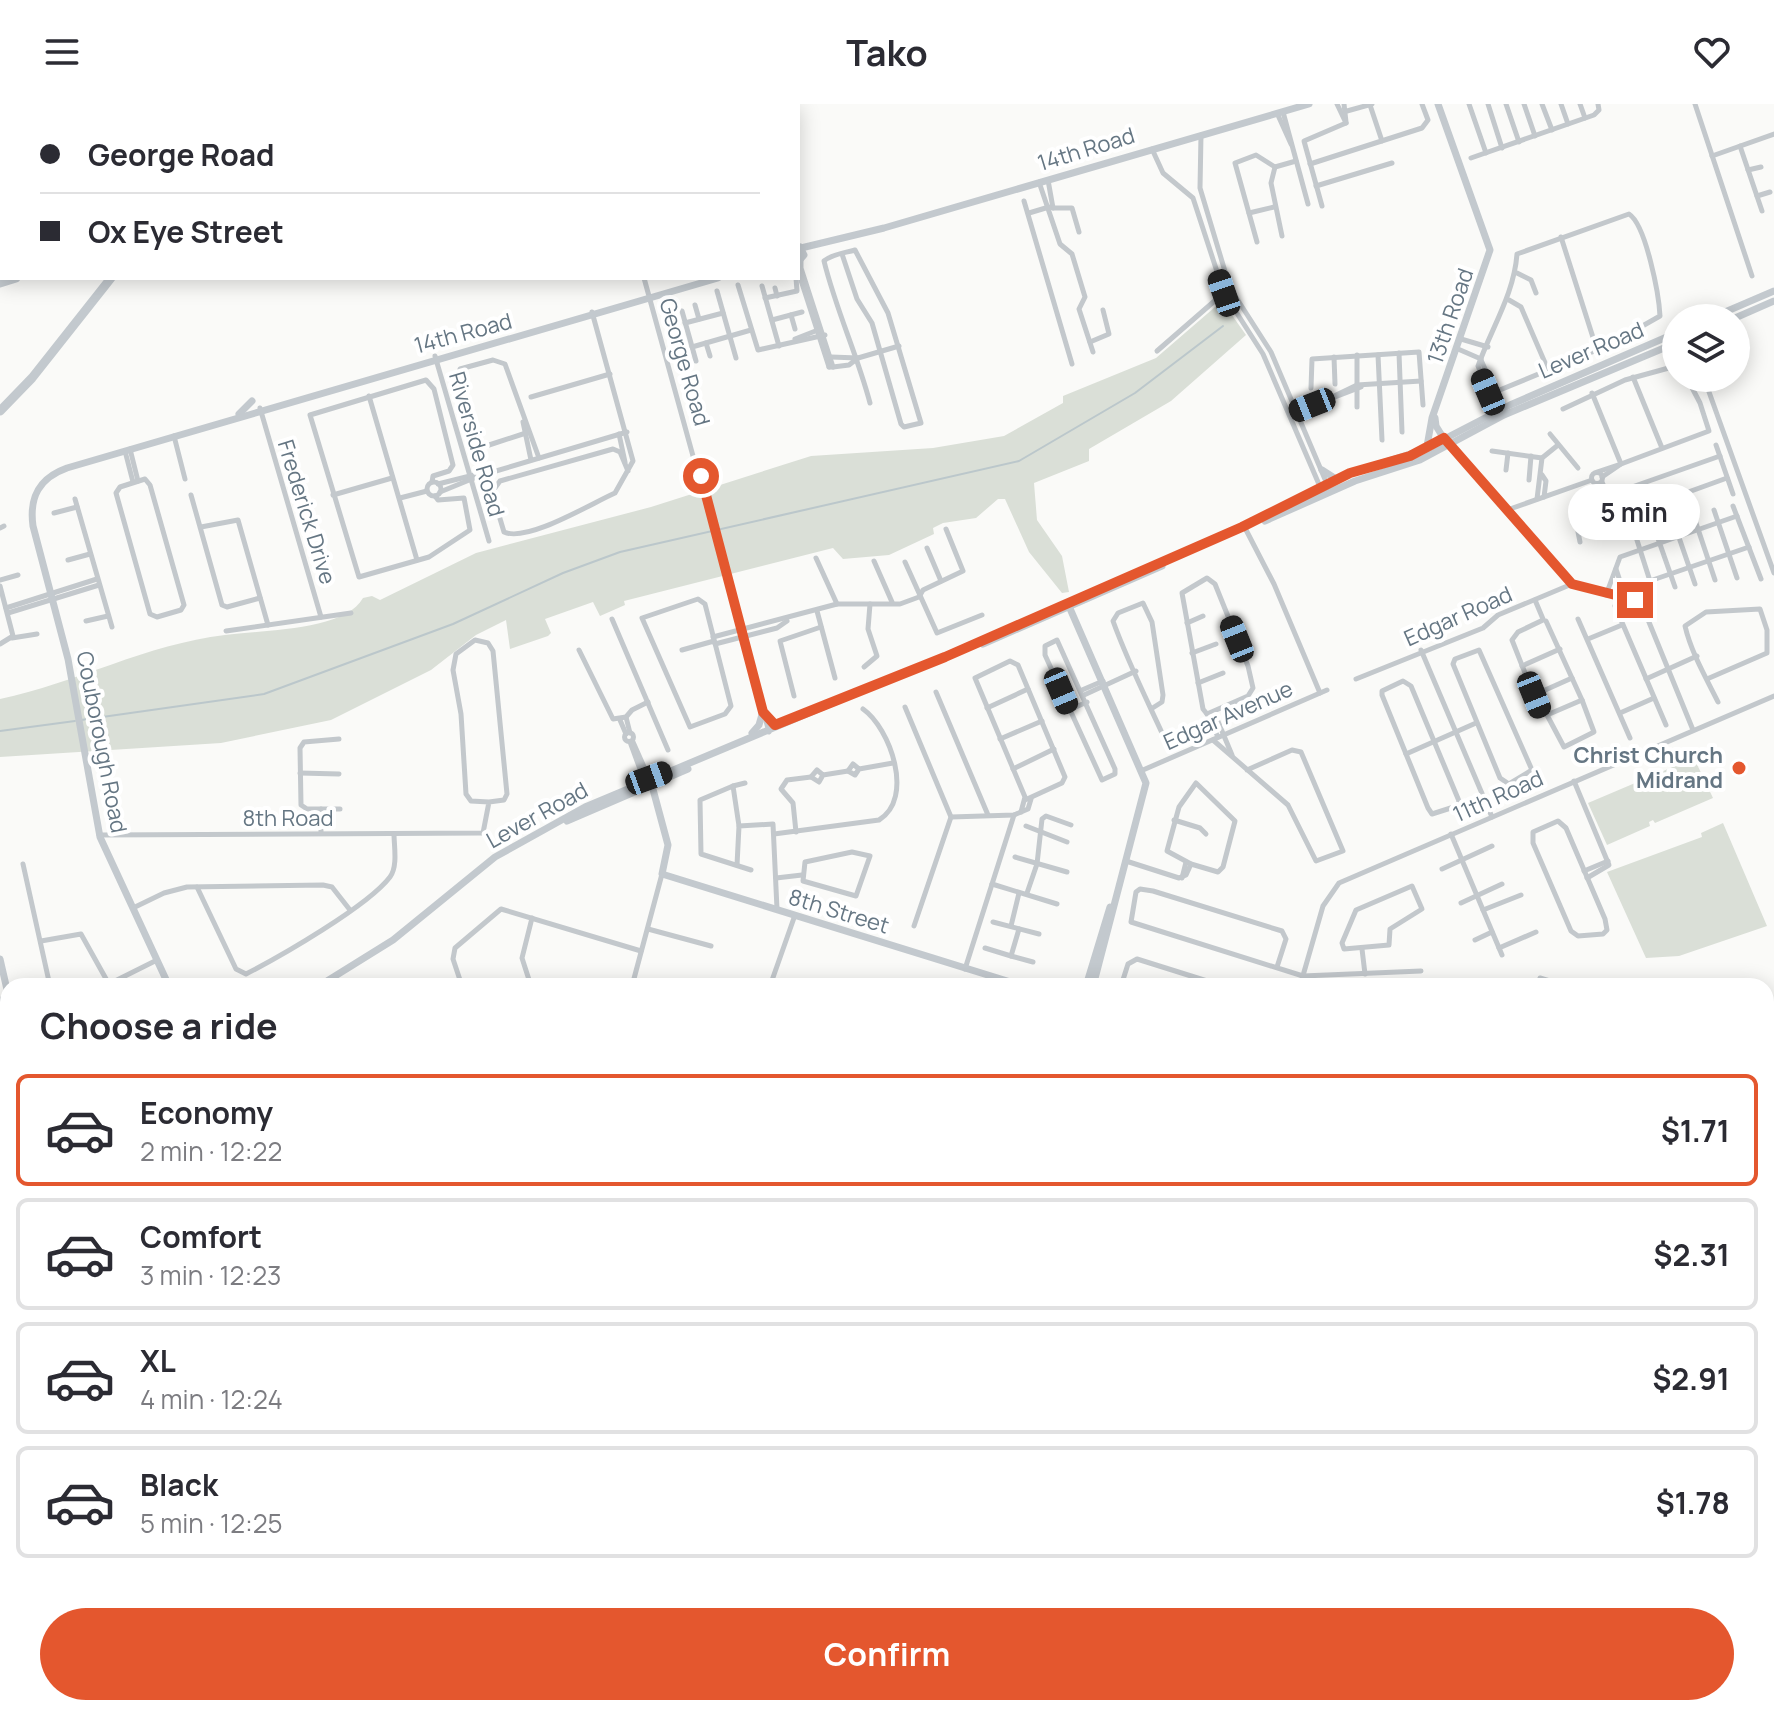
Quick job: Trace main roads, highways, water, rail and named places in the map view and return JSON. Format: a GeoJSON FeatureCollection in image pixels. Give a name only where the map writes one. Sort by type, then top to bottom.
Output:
{"type":"FeatureCollection","features":[{"type":"Feature","properties":{"kind":"highway"},"geometry":{"type":"LineString","coordinates":[[0,411],[32,378],[109,280]]}},
{"type":"Feature","properties":{"kind":"waterway"},"geometry":{"type":"LineString","coordinates":[[81,720],[264,694],[453,624],[563,573],[620,552],[1019,461],[1135,393],[1223,326]]}},
{"type":"Feature","properties":{"kind":"waterway"},"geometry":{"type":"LineString","coordinates":[[0,731],[75,721]]}},
{"type":"Feature","properties":{"kind":"place","name":"Christ Church Midrand"},"geometry":{"type":"Point","coordinates":[1739,768]}}]}
